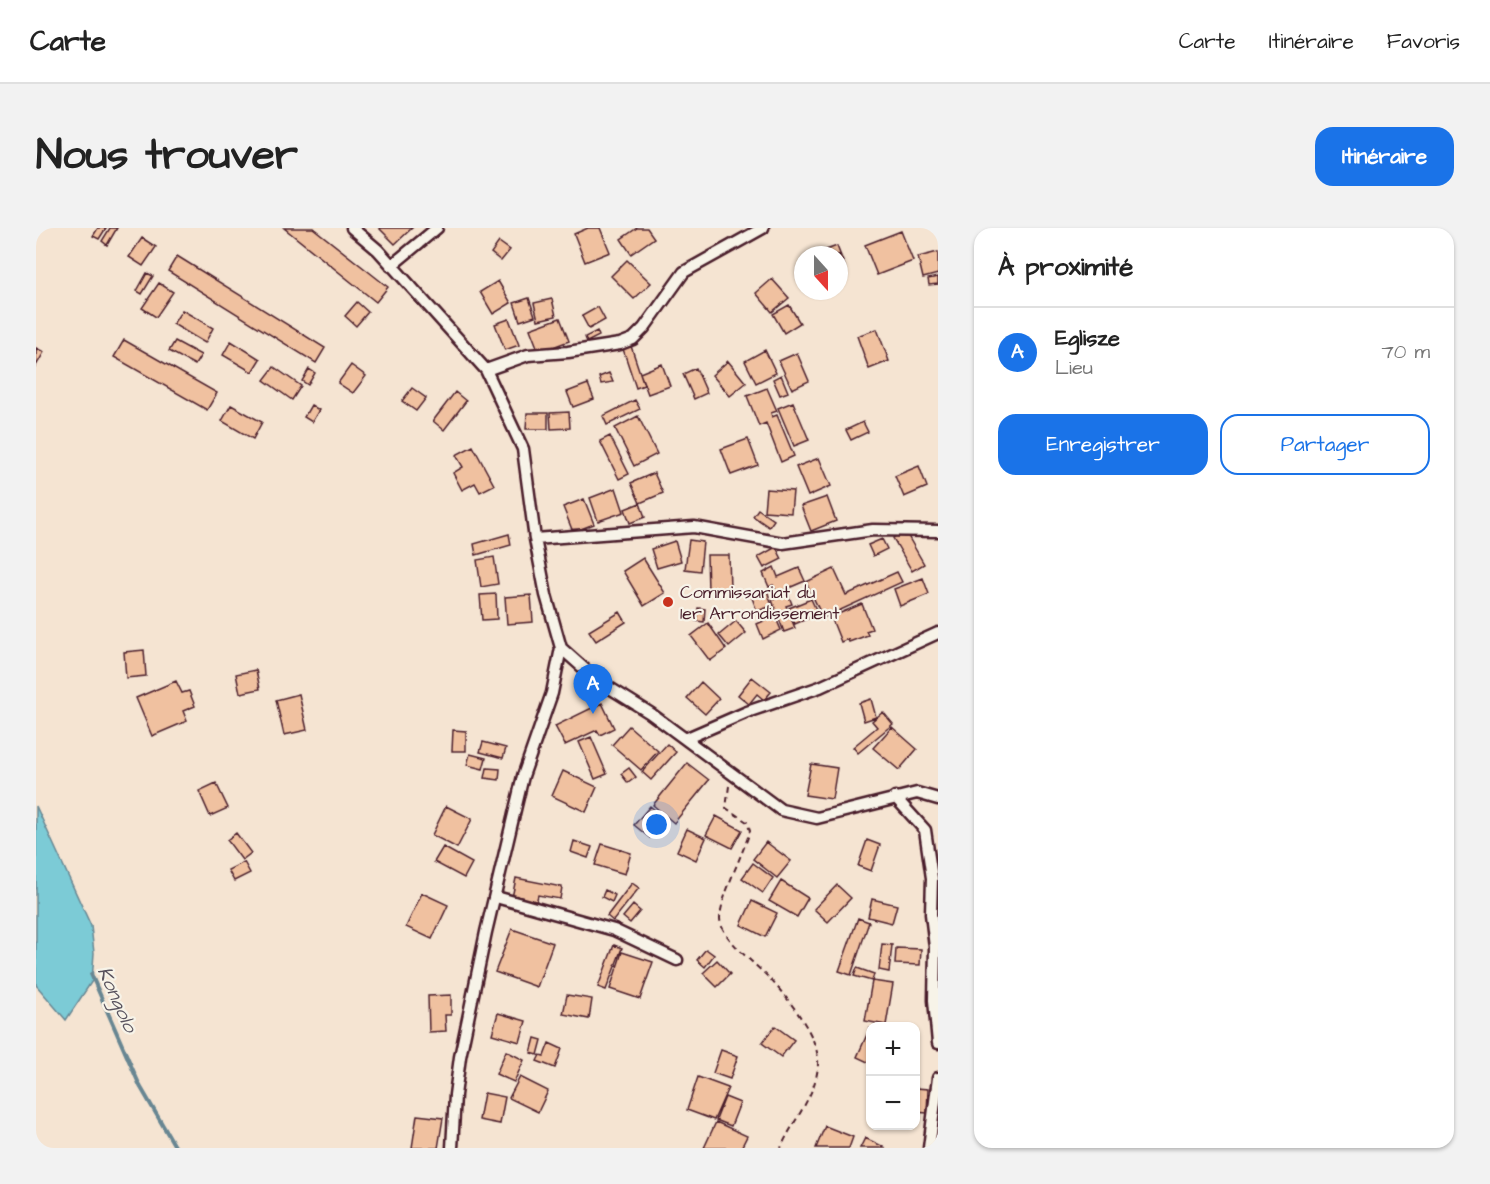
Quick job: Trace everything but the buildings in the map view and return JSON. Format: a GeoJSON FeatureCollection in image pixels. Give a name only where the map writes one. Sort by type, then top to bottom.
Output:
{"type":"FeatureCollection","features":[{"type":"Feature","properties":{"kind":"street"},"geometry":{"type":"LineString","coordinates":[[352,228],[378,250],[486,370],[523,449],[535,539],[546,595],[561,648],[552,693],[523,776],[486,932],[460,1057],[455,1095],[453,1148]]}},
{"type":"Feature","properties":{"kind":"street"},"geometry":{"type":"LineString","coordinates":[[391,266],[437,228]]}},
{"type":"Feature","properties":{"kind":"street"},"geometry":{"type":"LineString","coordinates":[[486,370],[528,356],[620,344],[633,339],[644,328],[684,272],[763,228]]}},
{"type":"Feature","properties":{"kind":"street"},"geometry":{"type":"LineString","coordinates":[[535,539],[694,527],[783,543],[873,530],[938,531]]}},
{"type":"Feature","properties":{"kind":"street"},"geometry":{"type":"LineString","coordinates":[[685,739],[747,712],[820,687],[938,633]]}},
{"type":"Feature","properties":{"kind":"street"},"geometry":{"type":"LineString","coordinates":[[561,648],[597,680],[685,739],[781,810],[809,818],[836,816],[895,797],[917,793],[938,799]]}},
{"type":"Feature","properties":{"kind":"street"},"geometry":{"type":"LineString","coordinates":[[895,797],[925,830],[928,847],[938,1043]]}},
{"type":"Feature","properties":{"kind":"street"},"geometry":{"type":"LineString","coordinates":[[496,897],[614,930],[677,960]]}},
{"type":"Feature","properties":{"kind":"street"},"geometry":{"type":"LineString","coordinates":[[929,1148],[938,1078]]}},
{"type":"Feature","properties":{"kind":"path"},"geometry":{"type":"LineString","coordinates":[[731,774],[726,808],[747,822],[750,831],[724,903],[720,917],[722,925],[734,944],[769,978],[800,1017],[816,1046],[819,1065],[807,1100],[781,1148]]}},
{"type":"Feature","properties":{"kind":"water"},"geometry":{"type":"Polygon","coordinates":[[[36,806],[91,926],[94,953],[92,981],[66,1020],[36,985],[36,806]]]}},
{"type":"Feature","properties":{"kind":"waterway","name":"Kongolo"},"geometry":{"type":"LineString","coordinates":[[91,974],[140,1086],[176,1148]]}},
{"type":"Feature","properties":{"kind":"place","name":"Commissariat du 1er Arrondissement"},"geometry":{"type":"Point","coordinates":[668,602]}},
{"type":"Feature","properties":{"kind":"place","name":"Eglisze"},"geometry":{"type":"Point","coordinates":[593,714]}}]}
